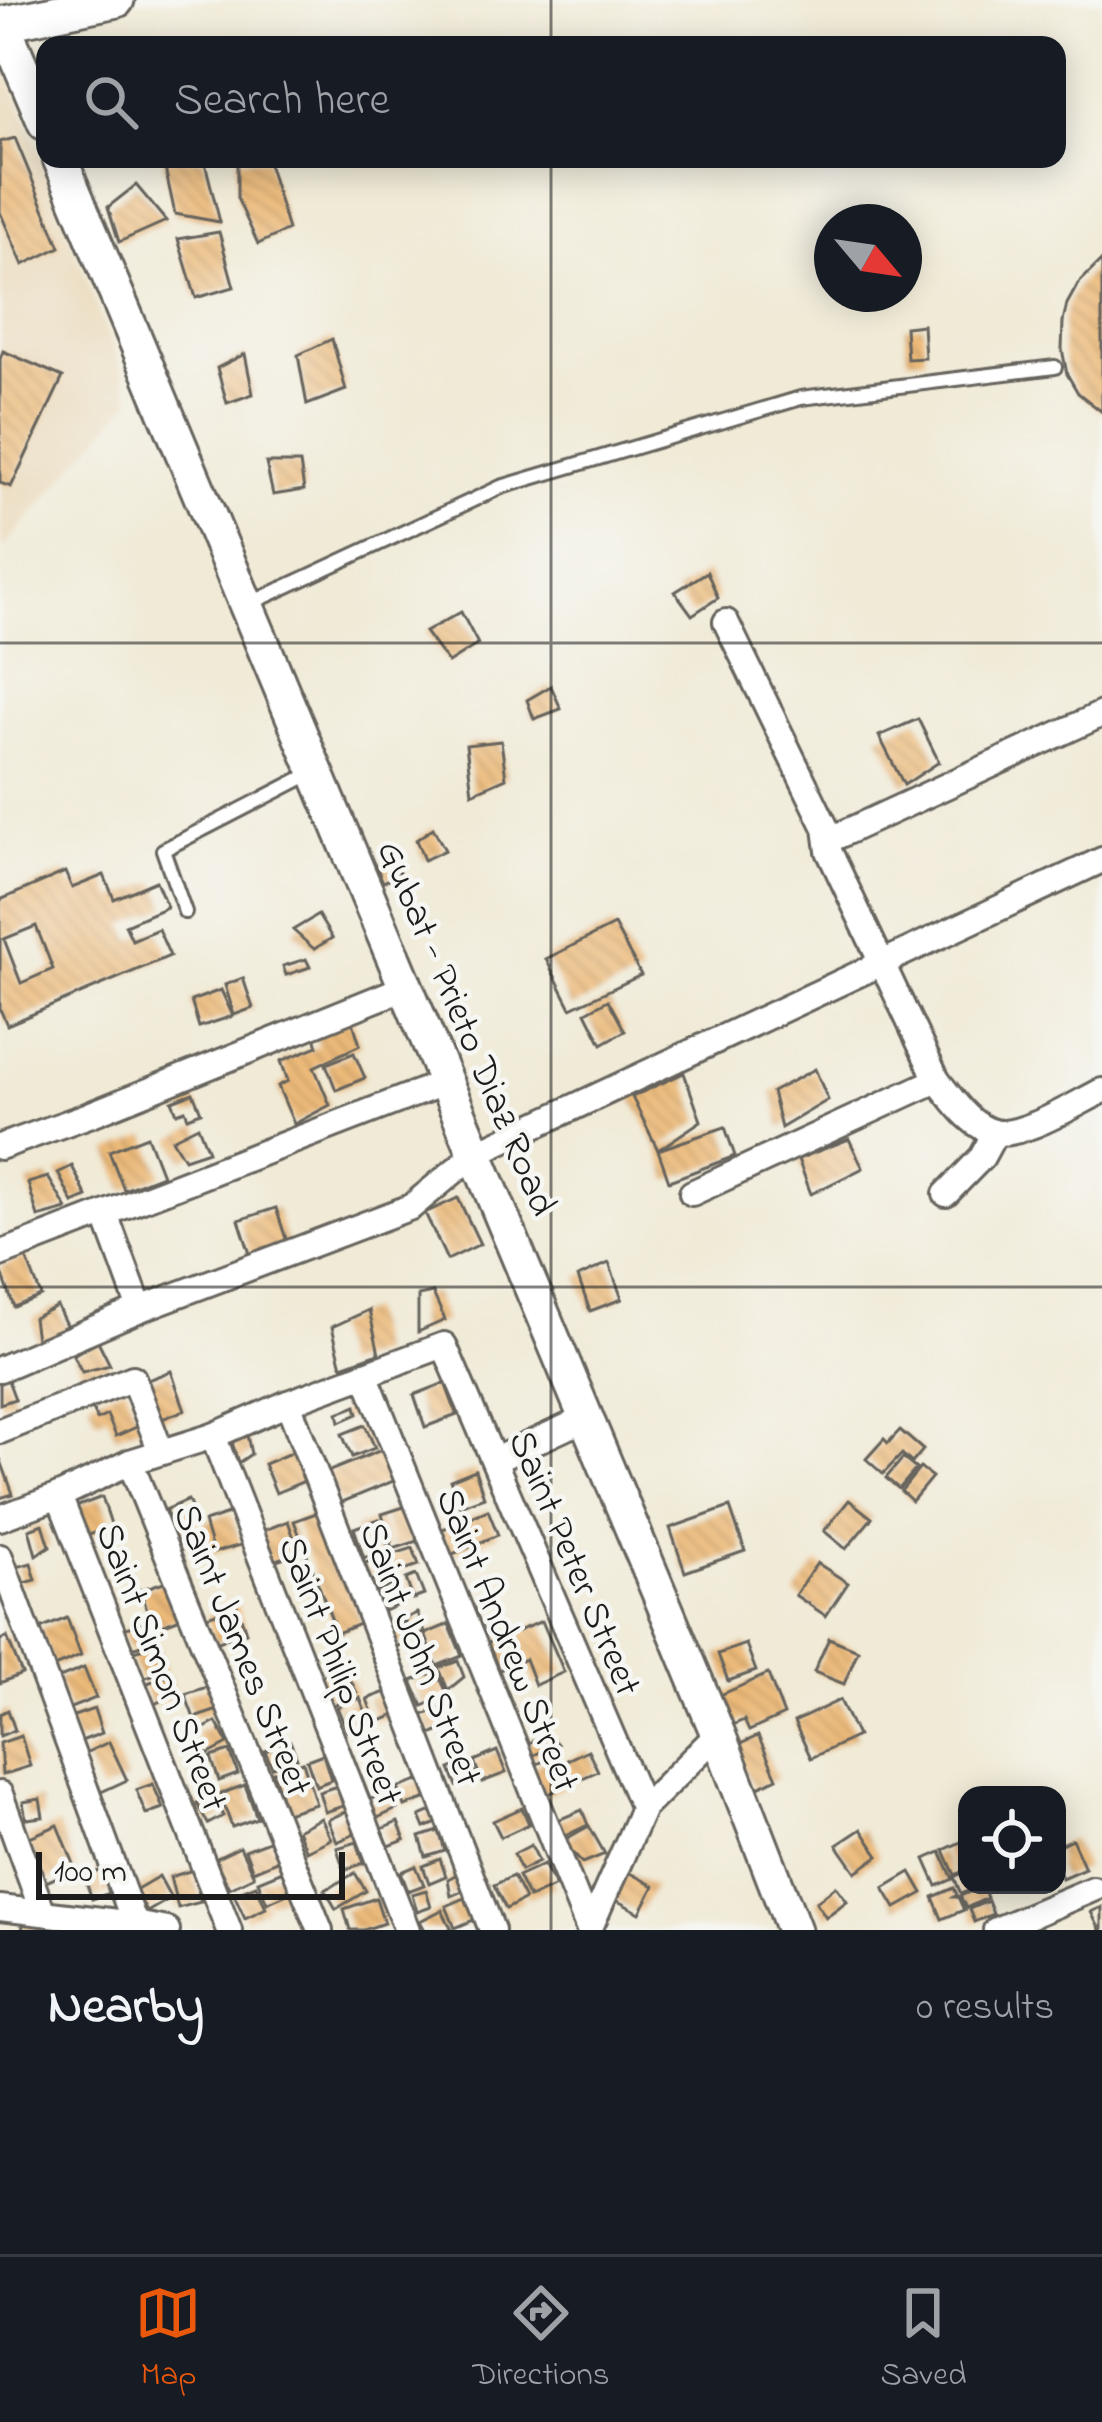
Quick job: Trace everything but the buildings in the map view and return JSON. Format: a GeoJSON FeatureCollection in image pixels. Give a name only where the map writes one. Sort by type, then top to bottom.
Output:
{"type":"FeatureCollection","features":[{"type":"Feature","properties":{"kind":"main road"},"geometry":{"type":"LineString","coordinates":[[36,102],[2,24],[117,0]]}},
{"type":"Feature","properties":{"kind":"main road","name":"Gubat - Prieto Diaz Road"},"geometry":{"type":"LineString","coordinates":[[64,168],[718,1734],[794,1930]]}},
{"type":"Feature","properties":{"kind":"street"},"geometry":{"type":"LineString","coordinates":[[727,622],[826,828],[829,850],[937,1080],[969,1118],[994,1132],[1022,1129],[1102,1091]]}},
{"type":"Feature","properties":{"kind":"street"},"geometry":{"type":"LineString","coordinates":[[829,840],[1102,714]]}},
{"type":"Feature","properties":{"kind":"street"},"geometry":{"type":"LineString","coordinates":[[0,1369],[140,1309],[411,1207],[476,1153],[1102,860]]}},
{"type":"Feature","properties":{"kind":"street"},"geometry":{"type":"LineString","coordinates":[[0,1147],[406,987]]}},
{"type":"Feature","properties":{"kind":"street"},"geometry":{"type":"LineString","coordinates":[[692,1193],[937,1080]]}},
{"type":"Feature","properties":{"kind":"street"},"geometry":{"type":"LineString","coordinates":[[0,1254],[446,1082]]}},
{"type":"Feature","properties":{"kind":"street"},"geometry":{"type":"LineString","coordinates":[[946,1194],[982,1157],[994,1132]]}},
{"type":"Feature","properties":{"kind":"street"},"geometry":{"type":"LineString","coordinates":[[105,1214],[140,1309]]}},
{"type":"Feature","properties":{"kind":"street","name":"Saint Peter Street"},"geometry":{"type":"LineString","coordinates":[[365,1374],[444,1345],[643,1808]]}},
{"type":"Feature","properties":{"kind":"street"},"geometry":{"type":"LineString","coordinates":[[0,1518],[130,1462],[212,1436],[365,1374]]}},
{"type":"Feature","properties":{"kind":"street","name":"Saint Andrew Street"},"geometry":{"type":"LineString","coordinates":[[365,1374],[589,1930]]}},
{"type":"Feature","properties":{"kind":"street"},"geometry":{"type":"LineString","coordinates":[[0,1431],[133,1378],[161,1452]]}},
{"type":"Feature","properties":{"kind":"street","name":"Saint John Street"},"geometry":{"type":"LineString","coordinates":[[287,1403],[492,1930]]}},
{"type":"Feature","properties":{"kind":"street"},"geometry":{"type":"LineString","coordinates":[[495,1460],[586,1418]]}},
{"type":"Feature","properties":{"kind":"street","name":"Saint Philip Street"},"geometry":{"type":"LineString","coordinates":[[212,1436],[407,1930]]}},
{"type":"Feature","properties":{"kind":"street","name":"Saint James Street"},"geometry":{"type":"LineString","coordinates":[[130,1462],[320,1930]]}},
{"type":"Feature","properties":{"kind":"street","name":"Saint Simon Street"},"geometry":{"type":"LineString","coordinates":[[58,1496],[229,1930]]}},
{"type":"Feature","properties":{"kind":"street"},"geometry":{"type":"LineString","coordinates":[[0,1557],[135,1924]]}},
{"type":"Feature","properties":{"kind":"street"},"geometry":{"type":"LineString","coordinates":[[589,1930],[643,1808],[718,1734]]}},
{"type":"Feature","properties":{"kind":"street"},"geometry":{"type":"LineString","coordinates":[[0,1794],[43,1913]]}},
{"type":"Feature","properties":{"kind":"street"},"geometry":{"type":"LineString","coordinates":[[995,1930],[1094,1889]]}},
{"type":"Feature","properties":{"kind":"street"},"geometry":{"type":"LineString","coordinates":[[0,1908],[167,1930]]}},
{"type":"Feature","properties":{"kind":"lane"},"geometry":{"type":"LineString","coordinates":[[248,604],[501,488],[801,398],[1055,368]]}},
{"type":"Feature","properties":{"kind":"lane"},"geometry":{"type":"LineString","coordinates":[[184,912],[163,850],[317,771]]}},
{"type":"Feature","properties":{"kind":"shaded area"},"geometry":{"type":"Polygon","coordinates":[[[0,51],[36,146],[36,168],[44,168],[132,399],[4,547],[0,546],[0,51]]]}}]}
